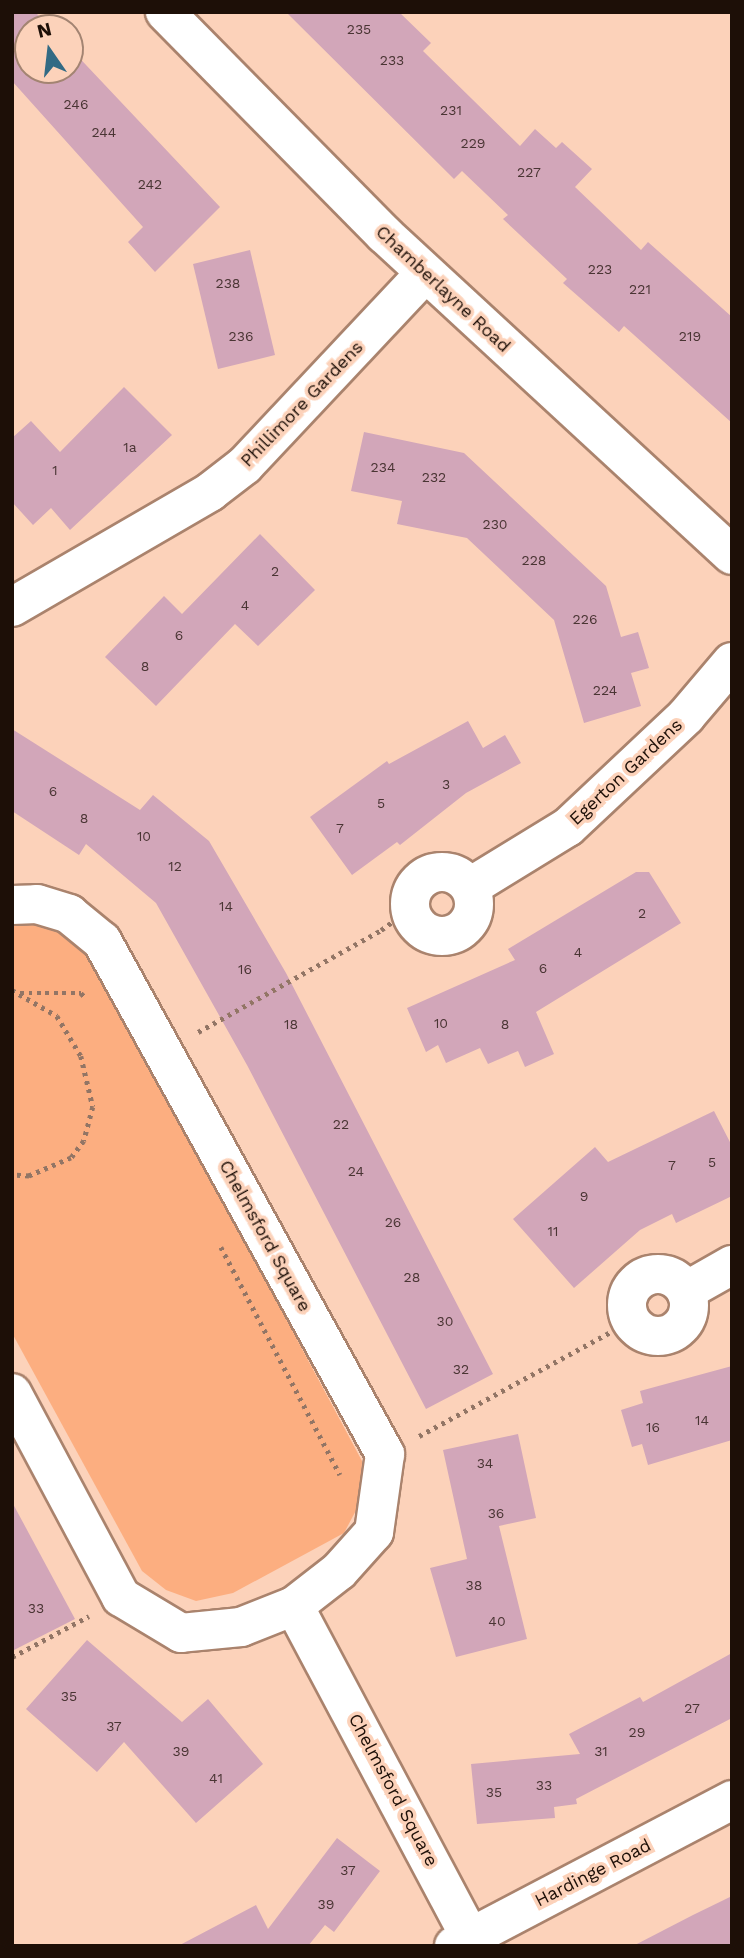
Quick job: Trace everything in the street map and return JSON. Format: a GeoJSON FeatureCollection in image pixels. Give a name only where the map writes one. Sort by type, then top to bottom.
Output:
{"type":"FeatureCollection","features":[{"type":"Feature","properties":{"kind":"street","name":"Chamberlayne Road"},"geometry":{"type":"LineString","coordinates":[[165,12],[425,273],[732,555]]}},
{"type":"Feature","properties":{"kind":"street","name":"Phillimore Gardens"},"geometry":{"type":"LineString","coordinates":[[15,600],[210,492],[245,465],[425,273]]}},
{"type":"Feature","properties":{"kind":"street","name":"Egerton Gardens"},"geometry":{"type":"LineString","coordinates":[[470,887],[568,827],[686,716],[732,662]]}},
{"type":"Feature","properties":{"kind":"street"},"geometry":{"type":"LineString","coordinates":[[430,873],[460,876],[470,887],[474,909],[463,929],[442,937],[421,930],[409,910],[410,895],[430,873]]}},
{"type":"Feature","properties":{"kind":"street","name":"Chelmsford Square"},"geometry":{"type":"LineString","coordinates":[[12,905],[37,904],[69,914],[102,941],[386,1454]]}},
{"type":"Feature","properties":{"kind":"street"},"geometry":{"type":"LineString","coordinates":[[631,1321],[649,1335],[672,1332],[688,1315],[686,1291],[732,1265]]}},
{"type":"Feature","properties":{"kind":"street"},"geometry":{"type":"LineString","coordinates":[[12,1394],[121,1597],[181,1633],[241,1627],[294,1606],[340,1571],[374,1532],[386,1454]]}},
{"type":"Feature","properties":{"kind":"street","name":"Chelmsford Square"},"geometry":{"type":"LineString","coordinates":[[294,1606],[462,1941]]}},
{"type":"Feature","properties":{"kind":"street","name":"Hardinge Road"},"geometry":{"type":"LineString","coordinates":[[462,1941],[732,1800]]}},
{"type":"Feature","properties":{"kind":"path"},"geometry":{"type":"LineString","coordinates":[[163,1052],[381,930],[409,910]]}},
{"type":"Feature","properties":{"kind":"path"},"geometry":{"type":"LineString","coordinates":[[12,990],[57,1016],[80,1056],[93,1107],[85,1141],[71,1158],[29,1176],[12,1175]]}},
{"type":"Feature","properties":{"kind":"path"},"geometry":{"type":"LineString","coordinates":[[20,993],[81,993]]}},
{"type":"Feature","properties":{"kind":"path"},"geometry":{"type":"LineString","coordinates":[[386,1454],[631,1321]]}},
{"type":"Feature","properties":{"kind":"path"},"geometry":{"type":"LineString","coordinates":[[12,1657],[121,1597]]}},
{"type":"Feature","properties":{"kind":"shaded area"},"geometry":{"type":"Polygon","coordinates":[[[47,923],[86,945],[362,1461],[361,1501],[344,1533],[233,1593],[196,1601],[166,1590],[142,1571],[12,1333],[12,925],[47,923]]]}},
{"type":"Feature","properties":{"kind":"building"},"geometry":{"type":"Polygon","coordinates":[[[12,12],[35,12],[37,14],[14,14],[14,83],[12,12]]]}},
{"type":"Feature","properties":{"kind":"building"},"geometry":{"type":"Polygon","coordinates":[[[286,12],[399,12],[431,43],[423,51],[520,146],[535,129],[556,148],[562,142],[592,169],[575,187],[641,250],[648,242],[732,317],[732,423],[624,326],[619,332],[563,283],[567,279],[503,219],[508,215],[462,171],[454,179],[286,12]]]}},
{"type":"Feature","properties":{"kind":"building"},"geometry":{"type":"Polygon","coordinates":[[[84,63],[220,207],[155,272],[128,242],[143,227],[15,84],[84,84],[84,63]]]}},
{"type":"Feature","properties":{"kind":"building"},"geometry":{"type":"Polygon","coordinates":[[[250,250],[275,355],[218,369],[193,264],[250,250]]]}},
{"type":"Feature","properties":{"kind":"building"},"geometry":{"type":"Polygon","coordinates":[[[124,387],[172,435],[70,530],[51,508],[33,525],[12,502],[12,438],[31,421],[60,452],[124,387]]]}},
{"type":"Feature","properties":{"kind":"building"},"geometry":{"type":"Polygon","coordinates":[[[364,432],[464,453],[606,586],[621,637],[638,632],[649,668],[631,673],[641,706],[584,723],[554,620],[467,538],[397,524],[402,501],[351,491],[364,432]]]}},
{"type":"Feature","properties":{"kind":"building"},"geometry":{"type":"Polygon","coordinates":[[[260,534],[315,590],[258,646],[235,624],[156,706],[105,657],[164,596],[182,614],[260,534]]]}},
{"type":"Feature","properties":{"kind":"building"},"geometry":{"type":"Polygon","coordinates":[[[468,721],[483,748],[505,735],[521,763],[466,793],[400,845],[397,842],[352,875],[310,817],[387,761],[389,764],[468,721]]]}},
{"type":"Feature","properties":{"kind":"building"},"geometry":{"type":"Polygon","coordinates":[[[12,729],[140,810],[153,795],[209,841],[286,973],[493,1374],[426,1409],[247,1065],[156,903],[86,844],[79,855],[12,811],[12,729]]]}},
{"type":"Feature","properties":{"kind":"building"},"geometry":{"type":"Polygon","coordinates":[[[636,872],[649,872],[681,923],[536,1012],[554,1054],[525,1067],[518,1051],[488,1064],[480,1048],[446,1063],[438,1045],[426,1052],[407,1008],[515,960],[508,949],[636,872]]]}},
{"type":"Feature","properties":{"kind":"building"},"geometry":{"type":"Polygon","coordinates":[[[714,1111],[732,1146],[732,1196],[676,1223],[672,1214],[640,1230],[574,1288],[513,1219],[595,1147],[608,1162],[714,1111]]]}},
{"type":"Feature","properties":{"kind":"building"},"geometry":{"type":"Polygon","coordinates":[[[732,1366],[732,1440],[648,1465],[642,1444],[632,1447],[621,1410],[643,1403],[640,1391],[732,1366]]]}},
{"type":"Feature","properties":{"kind":"building"},"geometry":{"type":"Polygon","coordinates":[[[518,1434],[536,1518],[499,1526],[527,1639],[456,1657],[430,1568],[467,1559],[443,1450],[518,1434]]]}},
{"type":"Feature","properties":{"kind":"building"},"geometry":{"type":"Polygon","coordinates":[[[12,1502],[75,1619],[12,1651],[12,1502]]]}},
{"type":"Feature","properties":{"kind":"building"},"geometry":{"type":"Polygon","coordinates":[[[87,1640],[182,1722],[208,1699],[263,1764],[196,1823],[124,1742],[97,1772],[26,1709],[87,1640]]]}},
{"type":"Feature","properties":{"kind":"building"},"geometry":{"type":"Polygon","coordinates":[[[732,1653],[732,1718],[576,1799],[577,1804],[554,1807],[555,1818],[477,1824],[471,1764],[580,1754],[569,1734],[640,1697],[643,1702],[732,1653]]]}},
{"type":"Feature","properties":{"kind":"building"},"geometry":{"type":"Polygon","coordinates":[[[337,1838],[380,1871],[334,1932],[325,1925],[308,1946],[178,1946],[256,1905],[268,1929],[337,1838]]]}},
{"type":"Feature","properties":{"kind":"building"},"geometry":{"type":"Polygon","coordinates":[[[732,1896],[732,1946],[633,1946],[693,1915],[732,1896]]]}}]}
